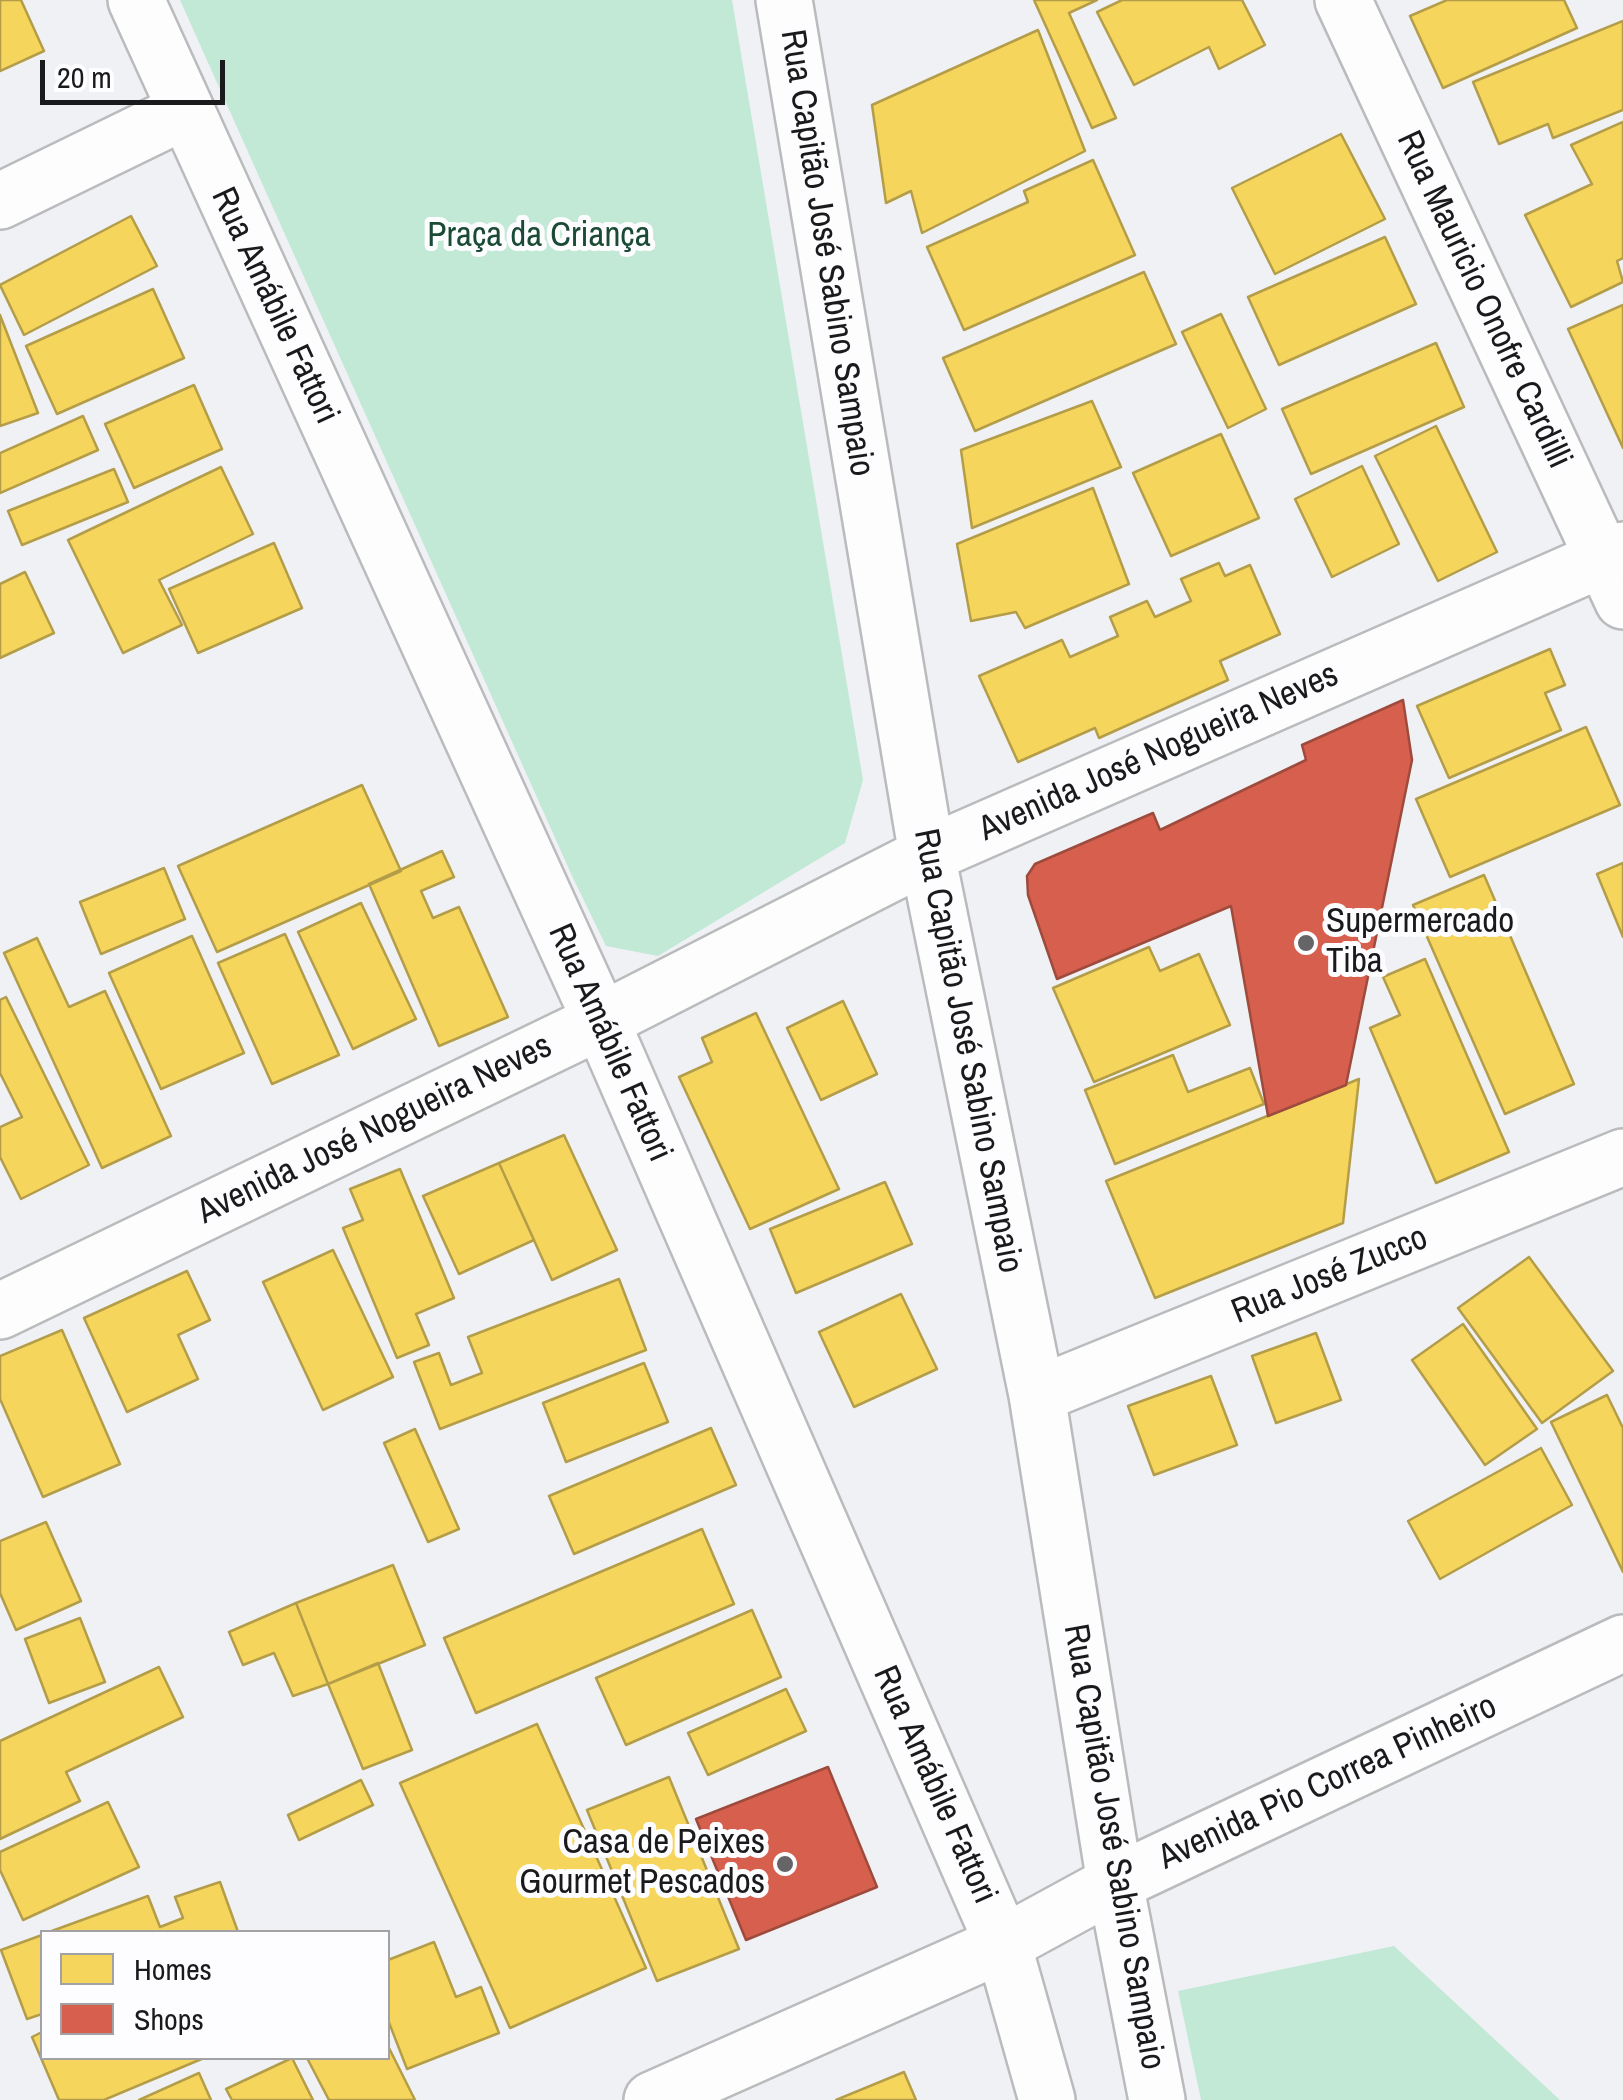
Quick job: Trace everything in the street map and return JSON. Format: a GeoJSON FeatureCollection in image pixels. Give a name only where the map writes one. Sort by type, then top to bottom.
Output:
{"type":"FeatureCollection","features":[{"type":"Feature","properties":{"kind":"street","name":"Rua Amábile Fattori"},"geometry":{"type":"LineString","coordinates":[[136,0],[601,1021],[1003,1944],[1047,2100]]}},
{"type":"Feature","properties":{"kind":"street","name":"Rua Capitão José Sabino Sampaio"},"geometry":{"type":"LineString","coordinates":[[784,0],[926,855],[1037,1395],[1115,1883],[1157,2100]]}},
{"type":"Feature","properties":{"kind":"street","name":"Rua Mauricio Onofre Cardilli"},"geometry":{"type":"LineString","coordinates":[[1343,0],[1616,569]]}},
{"type":"Feature","properties":{"kind":"street"},"geometry":{"type":"LineString","coordinates":[[0,201],[185,111]]}},
{"type":"Feature","properties":{"kind":"street","name":"Avenida José Nogueira Neves"},"geometry":{"type":"LineString","coordinates":[[0,1311],[601,1021],[926,855],[1616,569]]}},
{"type":"Feature","properties":{"kind":"street","name":"Rua José Zucco"},"geometry":{"type":"LineString","coordinates":[[1037,1395],[1623,1157]]}},
{"type":"Feature","properties":{"kind":"street","name":"Avenida Pio Correa Pinheiro"},"geometry":{"type":"LineString","coordinates":[[652,2100],[1003,1944],[1115,1883],[1623,1643]]}},
{"type":"Feature","properties":{"kind":"green space","name":"Praça da Criança"},"geometry":{"type":"Polygon","coordinates":[[[180,0],[732,0],[863,780],[845,843],[658,956],[606,946],[180,0]]]}},
{"type":"Feature","properties":{"kind":"green space"},"geometry":{"type":"Polygon","coordinates":[[[1394,1946],[1560,2100],[1201,2100],[1178,1991],[1394,1946]]]}},
{"type":"Feature","properties":{"kind":"building: Homes"},"geometry":{"type":"Polygon","coordinates":[[[0,0],[21,0],[44,51],[0,71],[0,0]]]}},
{"type":"Feature","properties":{"kind":"building: Homes"},"geometry":{"type":"Polygon","coordinates":[[[1034,0],[1097,0],[1069,13],[1116,118],[1092,128],[1034,0]]]}},
{"type":"Feature","properties":{"kind":"building: Homes"},"geometry":{"type":"Polygon","coordinates":[[[1122,0],[1242,0],[1265,45],[1219,69],[1209,47],[1134,85],[1097,12],[1122,0]]]}},
{"type":"Feature","properties":{"kind":"building: Homes"},"geometry":{"type":"Polygon","coordinates":[[[1447,0],[1564,0],[1577,28],[1443,88],[1410,16],[1447,0]]]}},
{"type":"Feature","properties":{"kind":"building: Homes"},"geometry":{"type":"Polygon","coordinates":[[[1623,21],[1623,110],[1553,138],[1548,124],[1499,144],[1473,82],[1623,21]]]}},
{"type":"Feature","properties":{"kind":"building: Homes"},"geometry":{"type":"Polygon","coordinates":[[[1038,30],[1085,151],[922,233],[911,191],[886,203],[872,105],[1038,30]]]}},
{"type":"Feature","properties":{"kind":"building: Homes"},"geometry":{"type":"Polygon","coordinates":[[[1623,122],[1623,258],[1617,261],[1623,282],[1571,307],[1525,215],[1592,184],[1571,145],[1623,122]]]}},
{"type":"Feature","properties":{"kind":"building: Homes"},"geometry":{"type":"Polygon","coordinates":[[[1341,134],[1385,219],[1275,274],[1232,188],[1341,134]]]}},
{"type":"Feature","properties":{"kind":"building: Homes"},"geometry":{"type":"Polygon","coordinates":[[[1093,160],[1135,255],[964,330],[927,247],[1028,202],[1024,191],[1093,160]]]}},
{"type":"Feature","properties":{"kind":"building: Homes"},"geometry":{"type":"Polygon","coordinates":[[[131,216],[157,266],[24,335],[0,285],[131,216]]]}},
{"type":"Feature","properties":{"kind":"building: Homes"},"geometry":{"type":"Polygon","coordinates":[[[1385,237],[1416,304],[1279,365],[1248,297],[1385,237]]]}},
{"type":"Feature","properties":{"kind":"building: Homes"},"geometry":{"type":"Polygon","coordinates":[[[1144,272],[1176,344],[975,431],[943,358],[1144,272]]]}},
{"type":"Feature","properties":{"kind":"building: Homes"},"geometry":{"type":"Polygon","coordinates":[[[153,289],[184,358],[57,414],[26,346],[153,289]]]}},
{"type":"Feature","properties":{"kind":"building: Homes"},"geometry":{"type":"Polygon","coordinates":[[[1623,305],[1623,448],[1568,329],[1623,305]]]}},
{"type":"Feature","properties":{"kind":"building: Homes"},"geometry":{"type":"Polygon","coordinates":[[[1221,314],[1266,409],[1228,428],[1182,332],[1221,314]]]}},
{"type":"Feature","properties":{"kind":"building: Homes"},"geometry":{"type":"Polygon","coordinates":[[[0,315],[38,413],[0,426],[0,315]]]}},
{"type":"Feature","properties":{"kind":"building: Homes"},"geometry":{"type":"Polygon","coordinates":[[[1436,343],[1464,407],[1311,474],[1282,409],[1436,343]]]}},
{"type":"Feature","properties":{"kind":"building: Homes"},"geometry":{"type":"Polygon","coordinates":[[[194,385],[222,449],[134,488],[105,424],[194,385]]]}},
{"type":"Feature","properties":{"kind":"building: Homes"},"geometry":{"type":"Polygon","coordinates":[[[1092,401],[1121,467],[972,528],[961,450],[1092,401]]]}},
{"type":"Feature","properties":{"kind":"building: Homes"},"geometry":{"type":"Polygon","coordinates":[[[83,416],[98,450],[0,493],[0,453],[83,416]]]}},
{"type":"Feature","properties":{"kind":"building: Homes"},"geometry":{"type":"Polygon","coordinates":[[[1436,426],[1497,552],[1438,581],[1375,456],[1436,426]]]}},
{"type":"Feature","properties":{"kind":"building: Homes"},"geometry":{"type":"Polygon","coordinates":[[[1221,434],[1259,518],[1171,556],[1133,473],[1221,434]]]}},
{"type":"Feature","properties":{"kind":"building: Homes"},"geometry":{"type":"Polygon","coordinates":[[[1362,466],[1399,544],[1332,577],[1295,499],[1362,466]]]}},
{"type":"Feature","properties":{"kind":"building: Homes"},"geometry":{"type":"Polygon","coordinates":[[[221,467],[253,534],[159,580],[182,625],[123,653],[68,540],[221,467]]]}},
{"type":"Feature","properties":{"kind":"building: Homes"},"geometry":{"type":"Polygon","coordinates":[[[114,469],[128,502],[22,545],[8,511],[114,469]]]}},
{"type":"Feature","properties":{"kind":"building: Homes"},"geometry":{"type":"Polygon","coordinates":[[[1093,488],[1129,584],[1025,628],[1016,612],[971,621],[957,544],[1093,488]]]}},
{"type":"Feature","properties":{"kind":"building: Homes"},"geometry":{"type":"Polygon","coordinates":[[[274,543],[302,608],[198,653],[169,589],[274,543]]]}},
{"type":"Feature","properties":{"kind":"building: Homes"},"geometry":{"type":"Polygon","coordinates":[[[1219,563],[1225,576],[1250,565],[1280,634],[1220,661],[1228,680],[1099,738],[1095,728],[1018,762],[979,676],[1062,640],[1070,657],[1118,636],[1110,617],[1147,601],[1155,617],[1191,601],[1181,579],[1219,563]]]}},
{"type":"Feature","properties":{"kind":"building: Homes"},"geometry":{"type":"Polygon","coordinates":[[[25,572],[54,633],[0,658],[0,584],[25,572]]]}},
{"type":"Feature","properties":{"kind":"building: Homes"},"geometry":{"type":"Polygon","coordinates":[[[1550,649],[1565,685],[1545,693],[1561,730],[1449,778],[1417,706],[1550,649]]]}},
{"type":"Feature","properties":{"kind":"building: Homes"},"geometry":{"type":"Polygon","coordinates":[[[1586,727],[1620,805],[1450,877],[1416,799],[1586,727]]]}},
{"type":"Feature","properties":{"kind":"building: Homes"},"geometry":{"type":"Polygon","coordinates":[[[362,785],[401,871],[217,952],[178,866],[362,785]]]}},
{"type":"Feature","properties":{"kind":"building: Homes"},"geometry":{"type":"Polygon","coordinates":[[[442,851],[454,877],[421,891],[433,918],[459,907],[508,1017],[439,1046],[369,884],[442,851]]]}},
{"type":"Feature","properties":{"kind":"building: Homes"},"geometry":{"type":"Polygon","coordinates":[[[1623,863],[1623,937],[1597,874],[1623,863]]]}},
{"type":"Feature","properties":{"kind":"building: Homes"},"geometry":{"type":"Polygon","coordinates":[[[164,868],[185,919],[101,954],[80,902],[164,868]]]}},
{"type":"Feature","properties":{"kind":"building: Homes"},"geometry":{"type":"Polygon","coordinates":[[[1484,875],[1574,1084],[1505,1114],[1413,905],[1484,875]]]}},
{"type":"Feature","properties":{"kind":"building: Homes"},"geometry":{"type":"Polygon","coordinates":[[[361,903],[416,1019],[353,1049],[298,932],[361,903]]]}},
{"type":"Feature","properties":{"kind":"building: Homes"},"geometry":{"type":"Polygon","coordinates":[[[285,934],[339,1055],[272,1084],[218,963],[285,934]]]}},
{"type":"Feature","properties":{"kind":"building: Homes"},"geometry":{"type":"Polygon","coordinates":[[[192,936],[244,1053],[161,1089],[109,973],[192,936]]]}},
{"type":"Feature","properties":{"kind":"building: Homes"},"geometry":{"type":"Polygon","coordinates":[[[37,938],[69,1007],[105,991],[171,1136],[102,1168],[4,953],[37,938]]]}},
{"type":"Feature","properties":{"kind":"building: Homes"},"geometry":{"type":"Polygon","coordinates":[[[1149,947],[1160,971],[1199,954],[1230,1025],[1094,1082],[1053,988],[1149,947]]]}},
{"type":"Feature","properties":{"kind":"building: Homes"},"geometry":{"type":"Polygon","coordinates":[[[1425,959],[1509,1152],[1436,1183],[1370,1028],[1400,1015],[1383,977],[1425,959]]]}},
{"type":"Feature","properties":{"kind":"building: Homes"},"geometry":{"type":"Polygon","coordinates":[[[6,997],[89,1165],[21,1199],[0,1157],[0,1127],[22,1117],[0,1073],[0,1000],[6,997]]]}},
{"type":"Feature","properties":{"kind":"building: Homes"},"geometry":{"type":"Polygon","coordinates":[[[843,1001],[877,1074],[821,1100],[787,1028],[843,1001]]]}},
{"type":"Feature","properties":{"kind":"building: Homes"},"geometry":{"type":"Polygon","coordinates":[[[756,1013],[839,1189],[750,1229],[679,1077],[712,1062],[702,1038],[756,1013]]]}},
{"type":"Feature","properties":{"kind":"building: Homes"},"geometry":{"type":"Polygon","coordinates":[[[1173,1055],[1188,1092],[1250,1068],[1264,1104],[1115,1164],[1085,1090],[1173,1055]]]}},
{"type":"Feature","properties":{"kind":"building: Homes"},"geometry":{"type":"Polygon","coordinates":[[[1359,1079],[1343,1223],[1155,1298],[1106,1181],[1359,1079]]]}},
{"type":"Feature","properties":{"kind":"building: Homes"},"geometry":{"type":"Polygon","coordinates":[[[564,1135],[617,1250],[552,1280],[499,1163],[564,1135]]]}},
{"type":"Feature","properties":{"kind":"building: Homes"},"geometry":{"type":"Polygon","coordinates":[[[499,1163],[534,1240],[459,1274],[423,1196],[499,1163]]]}},
{"type":"Feature","properties":{"kind":"building: Homes"},"geometry":{"type":"Polygon","coordinates":[[[400,1169],[454,1298],[416,1314],[429,1345],[397,1358],[343,1228],[363,1220],[350,1189],[400,1169]]]}},
{"type":"Feature","properties":{"kind":"building: Homes"},"geometry":{"type":"Polygon","coordinates":[[[885,1182],[912,1244],[796,1293],[770,1229],[885,1182]]]}},
{"type":"Feature","properties":{"kind":"building: Homes"},"geometry":{"type":"Polygon","coordinates":[[[333,1250],[393,1377],[323,1410],[263,1282],[333,1250]]]}},
{"type":"Feature","properties":{"kind":"building: Homes"},"geometry":{"type":"Polygon","coordinates":[[[1529,1257],[1613,1371],[1542,1423],[1458,1308],[1529,1257]]]}},
{"type":"Feature","properties":{"kind":"building: Homes"},"geometry":{"type":"Polygon","coordinates":[[[187,1271],[210,1320],[178,1335],[198,1379],[127,1412],[84,1318],[187,1271]]]}},
{"type":"Feature","properties":{"kind":"building: Homes"},"geometry":{"type":"Polygon","coordinates":[[[619,1279],[646,1350],[440,1429],[414,1362],[439,1353],[451,1385],[482,1373],[468,1337],[619,1279]]]}},
{"type":"Feature","properties":{"kind":"building: Homes"},"geometry":{"type":"Polygon","coordinates":[[[901,1294],[937,1369],[854,1407],[819,1332],[901,1294]]]}},
{"type":"Feature","properties":{"kind":"building: Homes"},"geometry":{"type":"Polygon","coordinates":[[[1463,1324],[1537,1429],[1485,1465],[1412,1360],[1463,1324]]]}},
{"type":"Feature","properties":{"kind":"building: Homes"},"geometry":{"type":"Polygon","coordinates":[[[62,1330],[120,1464],[43,1497],[0,1399],[0,1356],[62,1330]]]}},
{"type":"Feature","properties":{"kind":"building: Homes"},"geometry":{"type":"Polygon","coordinates":[[[1316,1333],[1341,1400],[1276,1423],[1252,1356],[1316,1333]]]}},
{"type":"Feature","properties":{"kind":"building: Homes"},"geometry":{"type":"Polygon","coordinates":[[[644,1363],[668,1422],[566,1462],[543,1403],[644,1363]]]}},
{"type":"Feature","properties":{"kind":"building: Homes"},"geometry":{"type":"Polygon","coordinates":[[[1211,1376],[1237,1445],[1154,1475],[1128,1406],[1211,1376]]]}},
{"type":"Feature","properties":{"kind":"building: Homes"},"geometry":{"type":"Polygon","coordinates":[[[1607,1395],[1623,1428],[1623,1572],[1551,1422],[1607,1395]]]}},
{"type":"Feature","properties":{"kind":"building: Homes"},"geometry":{"type":"Polygon","coordinates":[[[711,1428],[736,1485],[574,1554],[549,1496],[711,1428]]]}},
{"type":"Feature","properties":{"kind":"building: Homes"},"geometry":{"type":"Polygon","coordinates":[[[415,1429],[459,1529],[428,1542],[384,1443],[415,1429]]]}},
{"type":"Feature","properties":{"kind":"building: Homes"},"geometry":{"type":"Polygon","coordinates":[[[1541,1448],[1572,1505],[1440,1579],[1408,1521],[1541,1448]]]}},
{"type":"Feature","properties":{"kind":"building: Homes"},"geometry":{"type":"Polygon","coordinates":[[[46,1522],[81,1601],[16,1630],[0,1593],[0,1541],[46,1522]]]}},
{"type":"Feature","properties":{"kind":"building: Homes"},"geometry":{"type":"Polygon","coordinates":[[[702,1529],[734,1604],[476,1713],[444,1638],[702,1529]]]}},
{"type":"Feature","properties":{"kind":"building: Homes"},"geometry":{"type":"Polygon","coordinates":[[[393,1565],[425,1645],[328,1684],[296,1603],[393,1565]]]}},
{"type":"Feature","properties":{"kind":"building: Homes"},"geometry":{"type":"Polygon","coordinates":[[[296,1603],[328,1684],[293,1696],[274,1653],[243,1665],[229,1632],[296,1603]]]}},
{"type":"Feature","properties":{"kind":"building: Homes"},"geometry":{"type":"Polygon","coordinates":[[[752,1610],[781,1677],[626,1745],[596,1678],[752,1610]]]}},
{"type":"Feature","properties":{"kind":"building: Homes"},"geometry":{"type":"Polygon","coordinates":[[[80,1618],[105,1682],[49,1703],[25,1639],[80,1618]]]}},
{"type":"Feature","properties":{"kind":"building: Homes"},"geometry":{"type":"Polygon","coordinates":[[[378,1663],[412,1750],[363,1769],[328,1684],[378,1663]]]}},
{"type":"Feature","properties":{"kind":"building: Homes"},"geometry":{"type":"Polygon","coordinates":[[[159,1667],[183,1717],[66,1772],[80,1801],[0,1839],[0,1741],[159,1667]]]}},
{"type":"Feature","properties":{"kind":"building: Homes"},"geometry":{"type":"Polygon","coordinates":[[[786,1689],[806,1731],[708,1775],[688,1733],[786,1689]]]}},
{"type":"Feature","properties":{"kind":"building: Homes"},"geometry":{"type":"Polygon","coordinates":[[[537,1724],[646,1968],[510,2028],[400,1783],[537,1724]]]}},
{"type":"Feature","properties":{"kind":"building: Homes"},"geometry":{"type":"Polygon","coordinates":[[[669,1777],[739,1949],[657,1981],[587,1810],[669,1777]]]}},
{"type":"Feature","properties":{"kind":"building: Homes"},"geometry":{"type":"Polygon","coordinates":[[[361,1780],[373,1805],[299,1840],[288,1815],[361,1780]]]}},
{"type":"Feature","properties":{"kind":"building: Homes"},"geometry":{"type":"Polygon","coordinates":[[[108,1802],[139,1867],[23,1920],[0,1870],[0,1852],[108,1802]]]}},
{"type":"Feature","properties":{"kind":"building: Homes"},"geometry":{"type":"Polygon","coordinates":[[[220,1882],[237,1930],[54,1930],[148,1896],[160,1927],[183,1918],[175,1897],[220,1882]]]}},
{"type":"Feature","properties":{"kind":"building: Homes"},"geometry":{"type":"Polygon","coordinates":[[[40,1936],[40,2015],[27,2019],[1,1950],[40,1936]]]}},
{"type":"Feature","properties":{"kind":"building: Homes"},"geometry":{"type":"Polygon","coordinates":[[[434,1942],[456,1997],[481,1987],[499,2033],[407,2069],[390,2025],[390,1959],[434,1942]]]}},
{"type":"Feature","properties":{"kind":"building: Homes"},"geometry":{"type":"Polygon","coordinates":[[[40,2033],[40,2056],[32,2037],[40,2033]]]}},
{"type":"Feature","properties":{"kind":"building: Homes"},"geometry":{"type":"Polygon","coordinates":[[[390,2050],[415,2100],[329,2100],[308,2060],[390,2060],[390,2050]]]}},
{"type":"Feature","properties":{"kind":"building: Homes"},"geometry":{"type":"Polygon","coordinates":[[[42,2060],[199,2060],[104,2100],[59,2100],[42,2060]]]}},
{"type":"Feature","properties":{"kind":"building: Homes"},"geometry":{"type":"Polygon","coordinates":[[[293,2060],[313,2100],[232,2100],[226,2089],[293,2060]]]}},
{"type":"Feature","properties":{"kind":"building: Homes"},"geometry":{"type":"Polygon","coordinates":[[[904,2072],[916,2100],[836,2100],[904,2072]]]}},
{"type":"Feature","properties":{"kind":"building: Homes"},"geometry":{"type":"Polygon","coordinates":[[[199,2073],[211,2100],[139,2100],[199,2073]]]}},
{"type":"Feature","properties":{"kind":"building: Shops","name":"Supermercado Tiba"},"geometry":{"type":"Polygon","coordinates":[[[1403,700],[1412,760],[1346,1085],[1268,1116],[1231,906],[1057,979],[1028,895],[1027,876],[1035,864],[1153,813],[1160,830],[1306,760],[1302,745],[1403,700]]]}},
{"type":"Feature","properties":{"kind":"building: Shops"},"geometry":{"type":"Polygon","coordinates":[[[828,1767],[877,1887],[746,1940],[696,1819],[828,1767]]]}},
{"type":"Feature","properties":{"kind":"place","name":"Supermercado Tiba"},"geometry":{"type":"Point","coordinates":[1306,943]}},
{"type":"Feature","properties":{"kind":"place","name":"Casa de Peixes Gourmet Pescados"},"geometry":{"type":"Point","coordinates":[785,1864]}}]}
